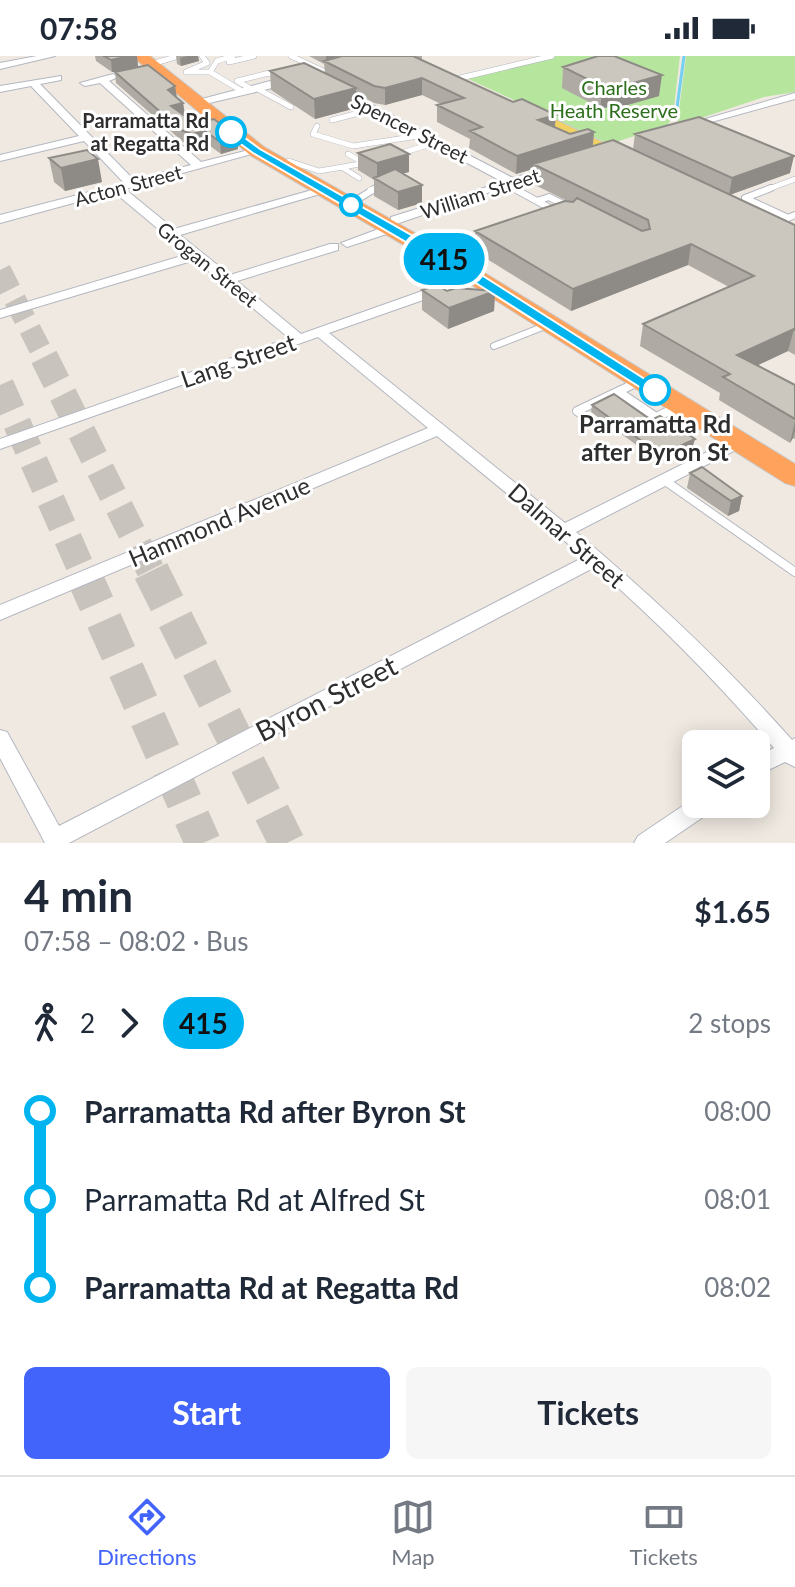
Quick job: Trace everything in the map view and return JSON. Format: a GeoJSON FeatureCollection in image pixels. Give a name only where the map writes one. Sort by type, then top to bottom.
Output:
{"type":"FeatureCollection","features":[{"type":"Feature","properties":{"kind":"highway"},"geometry":{"type":"LineString","coordinates":[[160,61],[252,138],[795,460]]}},
{"type":"Feature","properties":{"kind":"highway"},"geometry":{"type":"LineString","coordinates":[[160,61],[257,151],[326,180],[551,324],[630,386],[680,406],[795,477]]}},
{"type":"Feature","properties":{"kind":"main road"},"geometry":{"type":"LineString","coordinates":[[450,76],[483,91]]}},
{"type":"Feature","properties":{"kind":"main road"},"geometry":{"type":"LineString","coordinates":[[510,104],[638,163]]}},
{"type":"Feature","properties":{"kind":"main road"},"geometry":{"type":"LineString","coordinates":[[721,202],[795,236]]}},
{"type":"Feature","properties":{"kind":"street"},"geometry":{"type":"LineString","coordinates":[[0,66],[51,56]]}},
{"type":"Feature","properties":{"kind":"street"},"geometry":{"type":"LineString","coordinates":[[85,83],[160,61]]}},
{"type":"Feature","properties":{"kind":"street"},"geometry":{"type":"LineString","coordinates":[[205,100],[342,67]]}},
{"type":"Feature","properties":{"kind":"street","name":"Spencer Street"},"geometry":{"type":"LineString","coordinates":[[307,75],[425,135],[509,183]]}},
{"type":"Feature","properties":{"kind":"street"},"geometry":{"type":"LineString","coordinates":[[0,89],[58,78]]}},
{"type":"Feature","properties":{"kind":"street"},"geometry":{"type":"LineString","coordinates":[[102,79],[199,166]]}},
{"type":"Feature","properties":{"kind":"street"},"geometry":{"type":"LineString","coordinates":[[32,82],[132,184]]}},
{"type":"Feature","properties":{"kind":"street"},"geometry":{"type":"LineString","coordinates":[[668,132],[794,96]]}},
{"type":"Feature","properties":{"kind":"street"},"geometry":{"type":"LineString","coordinates":[[692,124],[706,130]]}},
{"type":"Feature","properties":{"kind":"street"},"geometry":{"type":"LineString","coordinates":[[0,158],[86,137]]}},
{"type":"Feature","properties":{"kind":"street"},"geometry":{"type":"LineString","coordinates":[[586,159],[629,144]]}},
{"type":"Feature","properties":{"kind":"street","name":"Acton Street"},"geometry":{"type":"LineString","coordinates":[[0,219],[257,151]]}},
{"type":"Feature","properties":{"kind":"street","name":"William Street"},"geometry":{"type":"LineString","coordinates":[[228,280],[341,245],[556,168]]}},
{"type":"Feature","properties":{"kind":"street"},"geometry":{"type":"LineString","coordinates":[[171,234],[326,180]]}},
{"type":"Feature","properties":{"kind":"street","name":"Grogan Street"},"geometry":{"type":"LineString","coordinates":[[116,188],[299,339]]}},
{"type":"Feature","properties":{"kind":"street"},"geometry":{"type":"LineString","coordinates":[[0,314],[197,255]]}},
{"type":"Feature","properties":{"kind":"street","name":"Lang Street"},"geometry":{"type":"LineString","coordinates":[[0,444],[475,277]]}},
{"type":"Feature","properties":{"kind":"street","name":"Dalmar Street"},"geometry":{"type":"LineString","coordinates":[[320,332],[597,558],[713,669],[792,751]]}},
{"type":"Feature","properties":{"kind":"street","name":"Hammond Avenue"},"geometry":{"type":"LineString","coordinates":[[0,613],[439,429]]}},
{"type":"Feature","properties":{"kind":"street"},"geometry":{"type":"LineString","coordinates":[[565,530],[739,442]]}},
{"type":"Feature","properties":{"kind":"street","name":"Byron Street"},"geometry":{"type":"LineString","coordinates":[[56,841],[597,558]]}},
{"type":"Feature","properties":{"kind":"street"},"geometry":{"type":"LineString","coordinates":[[0,738],[56,841]]}},
{"type":"Feature","properties":{"kind":"street"},"geometry":{"type":"LineString","coordinates":[[770,761],[792,751]]}},
{"type":"Feature","properties":{"kind":"street"},"geometry":{"type":"LineString","coordinates":[[646,843],[683,818]]}},
{"type":"Feature","properties":{"kind":"lane"},"geometry":{"type":"LineString","coordinates":[[202,56],[207,63],[186,72],[210,72],[291,107]]}},
{"type":"Feature","properties":{"kind":"lane"},"geometry":{"type":"LineString","coordinates":[[210,72],[214,58],[254,56]]}},
{"type":"Feature","properties":{"kind":"lane"},"geometry":{"type":"LineString","coordinates":[[294,56],[325,71]]}},
{"type":"Feature","properties":{"kind":"lane"},"geometry":{"type":"LineString","coordinates":[[450,76],[552,56]]}},
{"type":"Feature","properties":{"kind":"lane"},"geometry":{"type":"LineString","coordinates":[[249,89],[237,81],[269,73],[283,81]]}},
{"type":"Feature","properties":{"kind":"lane"},"geometry":{"type":"LineString","coordinates":[[332,120],[374,109]]}},
{"type":"Feature","properties":{"kind":"lane"},"geometry":{"type":"LineString","coordinates":[[317,126],[313,134],[338,143],[386,145],[425,135]]}},
{"type":"Feature","properties":{"kind":"lane"},"geometry":{"type":"LineString","coordinates":[[389,156],[438,142]]}},
{"type":"Feature","properties":{"kind":"lane"},"geometry":{"type":"LineString","coordinates":[[348,154],[364,163]]}},
{"type":"Feature","properties":{"kind":"lane"},"geometry":{"type":"LineString","coordinates":[[289,161],[326,180],[343,168],[377,160]]}},
{"type":"Feature","properties":{"kind":"lane"},"geometry":{"type":"LineString","coordinates":[[343,168],[359,178]]}},
{"type":"Feature","properties":{"kind":"lane"},"geometry":{"type":"LineString","coordinates":[[795,179],[745,198],[788,218],[795,215]]}},
{"type":"Feature","properties":{"kind":"lane"},"geometry":{"type":"LineString","coordinates":[[509,183],[569,217]]}},
{"type":"Feature","properties":{"kind":"lane"},"geometry":{"type":"LineString","coordinates":[[358,199],[367,196],[368,191],[383,186]]}},
{"type":"Feature","properties":{"kind":"lane"},"geometry":{"type":"LineString","coordinates":[[537,201],[549,197],[576,211]]}},
{"type":"Feature","properties":{"kind":"lane"},"geometry":{"type":"LineString","coordinates":[[494,346],[551,324]]}},
{"type":"Feature","properties":{"kind":"lane"},"geometry":{"type":"LineString","coordinates":[[587,418],[577,411],[630,386],[656,417],[680,406]]}},
{"type":"Feature","properties":{"kind":"lane"},"geometry":{"type":"LineString","coordinates":[[664,480],[795,572]]}},
{"type":"Feature","properties":{"kind":"green space","name":"Charles Heath Reserve"},"geometry":{"type":"Polygon","coordinates":[[[547,56],[680,56],[673,116],[667,126],[609,144],[464,77],[547,56]]]}},
{"type":"Feature","properties":{"kind":"green space"},"geometry":{"type":"Polygon","coordinates":[[[686,56],[795,56],[795,92],[764,97],[677,126],[686,56]]]}},
{"type":"Feature","properties":{"kind":"building"},"geometry":{"type":"Polygon","coordinates":[[[104,56],[129,56],[111,60],[104,56]]]}},
{"type":"Feature","properties":{"kind":"building"},"geometry":{"type":"Polygon","coordinates":[[[342,56],[413,56],[513,102],[522,99],[556,115],[538,120],[570,134],[588,129],[594,132],[517,156],[470,131],[482,127],[437,105],[464,98],[422,78],[385,88],[374,86],[324,61],[342,56]]]}},
{"type":"Feature","properties":{"kind":"building"},"geometry":{"type":"Polygon","coordinates":[[[598,56],[614,56],[662,75],[626,85],[603,87],[563,67],[598,56]]]}},
{"type":"Feature","properties":{"kind":"building"},"geometry":{"type":"Polygon","coordinates":[[[304,63],[356,88],[314,99],[270,71],[304,63]]]}},
{"type":"Feature","properties":{"kind":"building"},"geometry":{"type":"Polygon","coordinates":[[[148,65],[175,86],[168,90],[183,103],[171,106],[195,123],[214,119],[237,137],[220,142],[205,131],[192,134],[181,130],[115,72],[148,65]]]}},
{"type":"Feature","properties":{"kind":"building"},"geometry":{"type":"Polygon","coordinates":[[[699,117],[794,156],[732,178],[635,134],[699,117]]]}},
{"type":"Feature","properties":{"kind":"building"},"geometry":{"type":"Polygon","coordinates":[[[613,140],[795,225],[795,330],[737,355],[795,385],[795,419],[723,377],[730,374],[643,324],[754,276],[691,244],[573,289],[475,231],[565,201],[573,202],[577,198],[642,231],[650,229],[648,220],[533,164],[613,140]]]}},
{"type":"Feature","properties":{"kind":"building"},"geometry":{"type":"Polygon","coordinates":[[[390,144],[409,154],[377,163],[358,153],[390,144]]]}},
{"type":"Feature","properties":{"kind":"building"},"geometry":{"type":"Polygon","coordinates":[[[87,150],[98,159],[61,168],[49,158],[87,150]]]}},
{"type":"Feature","properties":{"kind":"building"},"geometry":{"type":"Polygon","coordinates":[[[395,169],[422,185],[398,192],[374,178],[395,169]]]}},
{"type":"Feature","properties":{"kind":"building"},"geometry":{"type":"Polygon","coordinates":[[[437,285],[447,291],[456,288],[495,291],[449,308],[422,290],[437,285]]]}},
{"type":"Feature","properties":{"kind":"building"},"geometry":{"type":"Polygon","coordinates":[[[614,394],[651,420],[660,416],[695,439],[661,455],[592,405],[614,394]]]}},
{"type":"Feature","properties":{"kind":"building"},"geometry":{"type":"Polygon","coordinates":[[[702,467],[742,496],[731,501],[690,473],[702,467]]]}},
{"type":"Feature","properties":{"kind":"waterway"},"geometry":{"type":"LineString","coordinates":[[676,115],[684,56]]}},
{"type":"Feature","properties":{"kind":"tunnel"},"geometry":{"type":"LineString","coordinates":[[0,270],[45,359]]}},
{"type":"Feature","properties":{"kind":"tunnel"},"geometry":{"type":"LineString","coordinates":[[45,359],[287,843]]}},
{"type":"Feature","properties":{"kind":"tunnel"},"geometry":{"type":"LineString","coordinates":[[0,385],[83,573]]}},
{"type":"Feature","properties":{"kind":"tunnel"},"geometry":{"type":"LineString","coordinates":[[82,571],[203,843]]}},
{"type":"Feature","properties":{"kind":"bus line","name":"415"},"geometry":{"type":"LineString","coordinates":[[231,132],[257,151],[475,277],[655,390]]}},
{"type":"Feature","properties":{"kind":"place","name":"Parramatta Rd at Regatta Rd"},"geometry":{"type":"Point","coordinates":[231,132]}},
{"type":"Feature","properties":{"kind":"place","name":"Parramatta Rd after Byron St"},"geometry":{"type":"Point","coordinates":[655,390]}}]}
